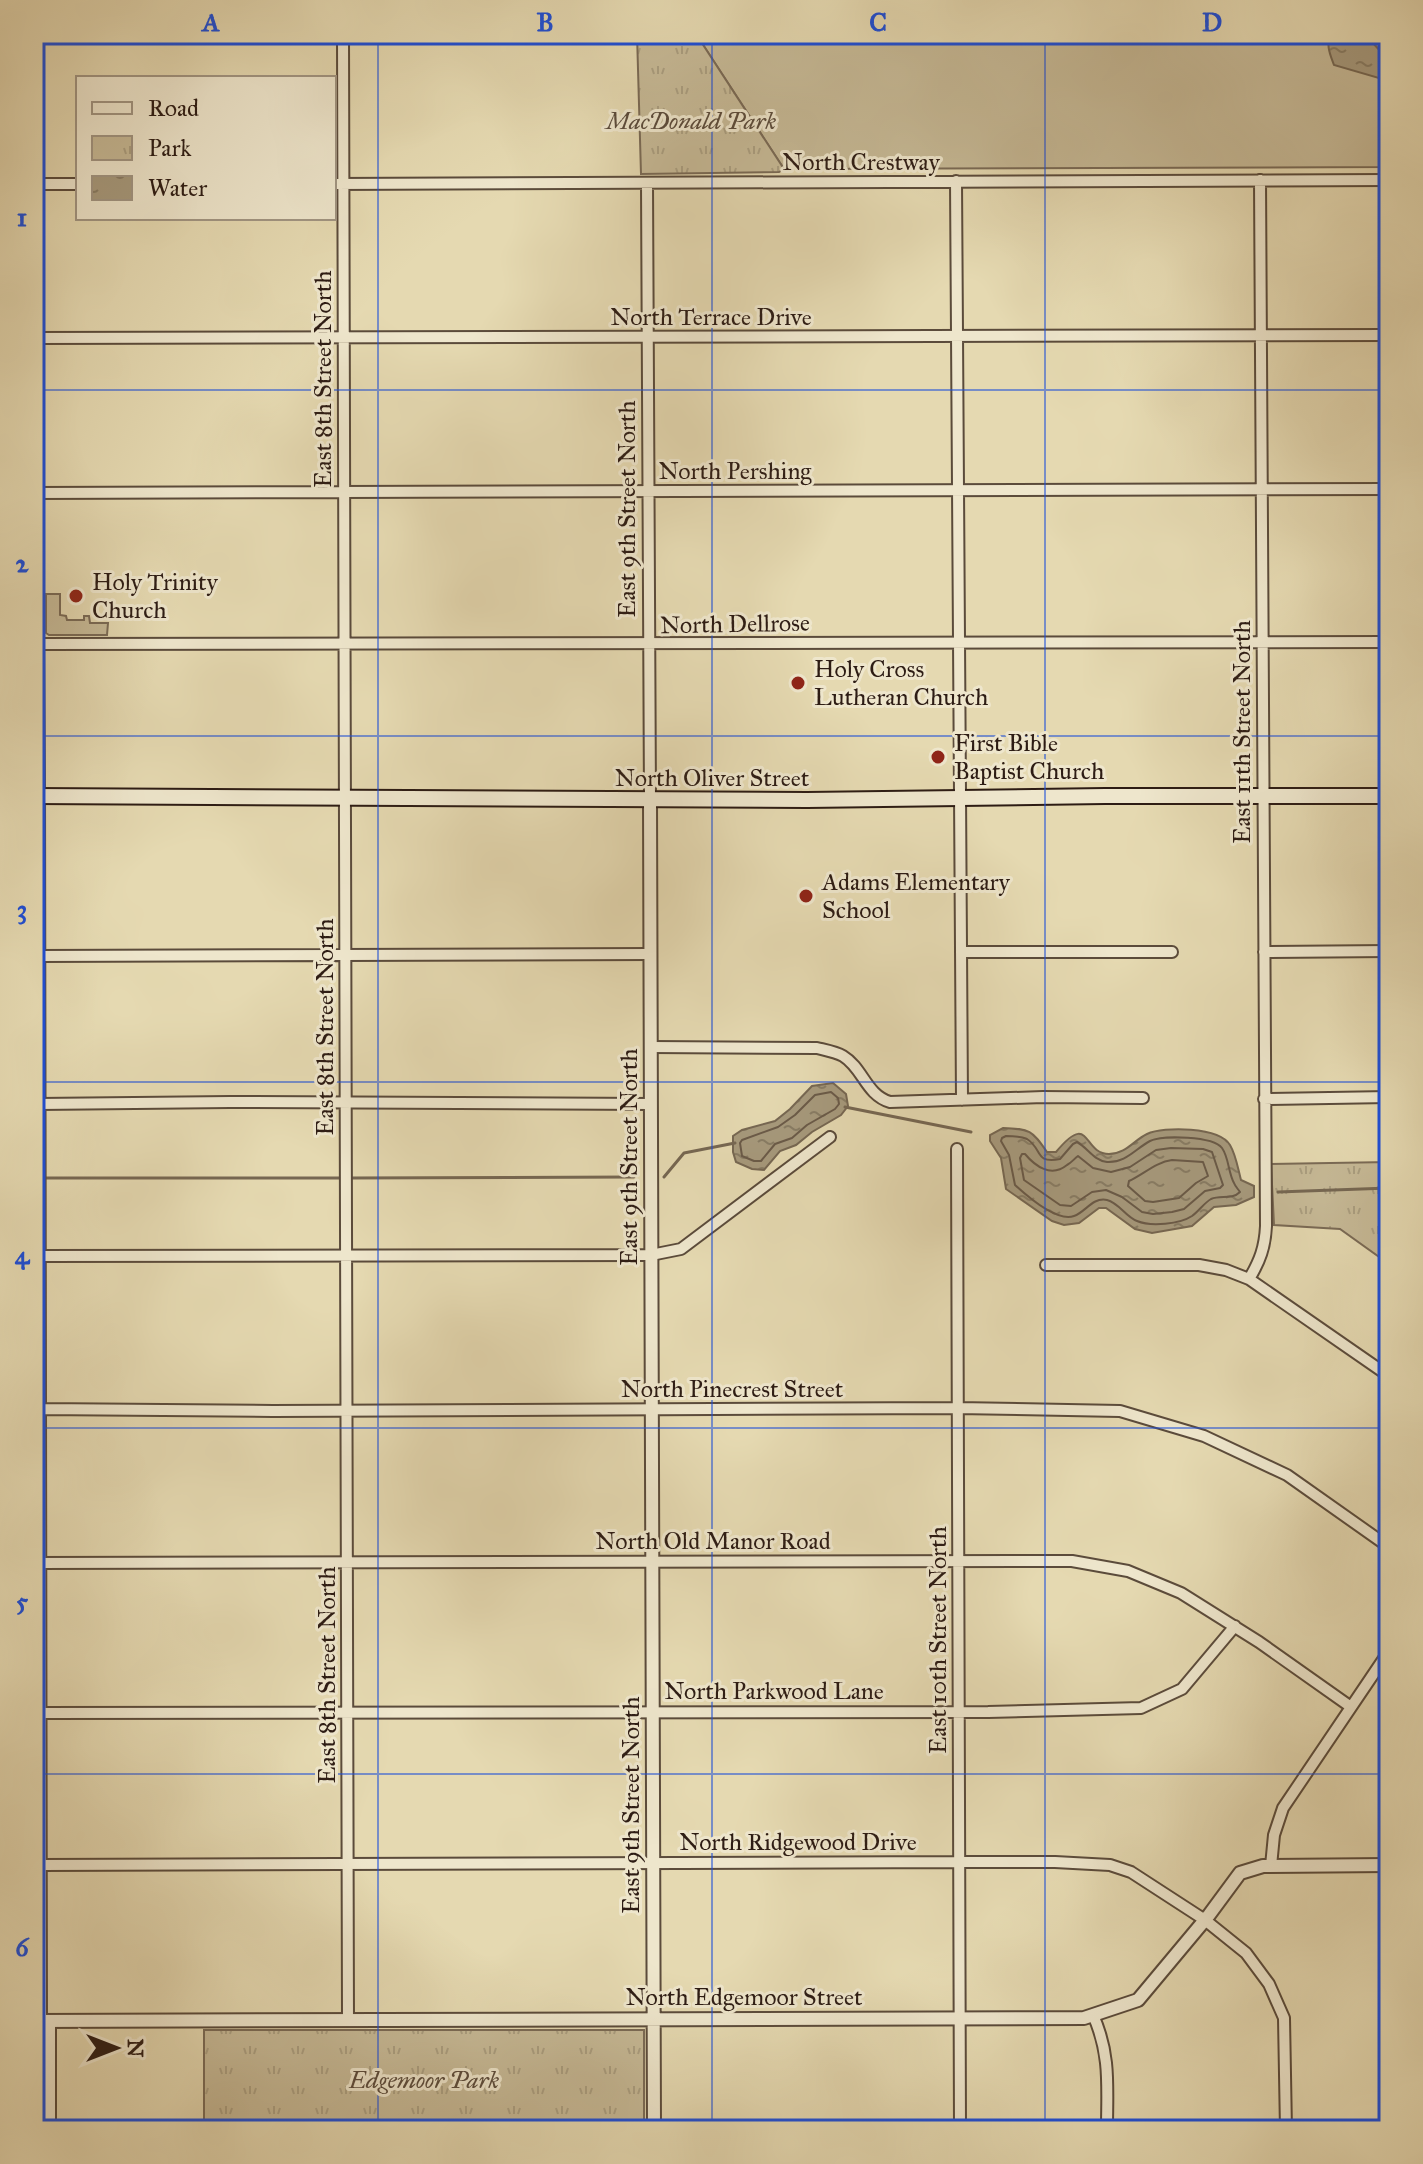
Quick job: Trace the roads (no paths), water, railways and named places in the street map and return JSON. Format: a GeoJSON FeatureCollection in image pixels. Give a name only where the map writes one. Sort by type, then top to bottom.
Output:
{"type":"FeatureCollection","features":[{"type":"Feature","properties":{"kind":"main road","name":"North Oliver Street"},"geometry":{"type":"LineString","coordinates":[[36,798],[650,800],[1389,796]]}},
{"type":"Feature","properties":{"kind":"street"},"geometry":{"type":"LineString","coordinates":[[34,34],[39,956],[39,1104],[36,1116],[40,1409],[37,1563],[41,1865],[38,1991],[50,2130]]}},
{"type":"Feature","properties":{"kind":"street","name":"East 8th Street North"},"geometry":{"type":"LineString","coordinates":[[343,34],[338,184],[343,338],[348,2019]]}},
{"type":"Feature","properties":{"kind":"street","name":"East 11th Street North"},"geometry":{"type":"LineString","coordinates":[[1249,1279],[1265,1245],[1260,180]]}},
{"type":"Feature","properties":{"kind":"street","name":"North Crestway"},"geometry":{"type":"LineString","coordinates":[[338,184],[1389,180]]}},
{"type":"Feature","properties":{"kind":"street"},"geometry":{"type":"LineString","coordinates":[[956,181],[962,1100]]}},
{"type":"Feature","properties":{"kind":"street","name":"East 9th Street North"},"geometry":{"type":"LineString","coordinates":[[647,183],[654,2130]]}},
{"type":"Feature","properties":{"kind":"street"},"geometry":{"type":"LineString","coordinates":[[34,184],[76,184]]}},
{"type":"Feature","properties":{"kind":"street","name":"North Terrace Drive"},"geometry":{"type":"LineString","coordinates":[[35,338],[1389,335]]}},
{"type":"Feature","properties":{"kind":"street","name":"North Pershing"},"geometry":{"type":"LineString","coordinates":[[35,493],[1389,489]]}},
{"type":"Feature","properties":{"kind":"street","name":"North Dellrose"},"geometry":{"type":"LineString","coordinates":[[36,644],[1389,642]]}},
{"type":"Feature","properties":{"kind":"street"},"geometry":{"type":"LineString","coordinates":[[1264,952],[1389,951]]}},
{"type":"Feature","properties":{"kind":"street"},"geometry":{"type":"LineString","coordinates":[[961,952],[1172,952]]}},
{"type":"Feature","properties":{"kind":"street"},"geometry":{"type":"LineString","coordinates":[[39,956],[651,954]]}},
{"type":"Feature","properties":{"kind":"street"},"geometry":{"type":"LineString","coordinates":[[651,1047],[817,1048],[842,1055],[857,1068],[880,1099],[890,1102],[1043,1097],[1143,1098]]}},
{"type":"Feature","properties":{"kind":"street"},"geometry":{"type":"LineString","coordinates":[[1264,1099],[1389,1097]]}},
{"type":"Feature","properties":{"kind":"street"},"geometry":{"type":"LineString","coordinates":[[39,1104],[651,1104]]}},
{"type":"Feature","properties":{"kind":"street"},"geometry":{"type":"LineString","coordinates":[[37,1256],[651,1255],[681,1249],[830,1137]]}},
{"type":"Feature","properties":{"kind":"street","name":"East 10th Street North"},"geometry":{"type":"LineString","coordinates":[[957,1149],[960,2130]]}},
{"type":"Feature","properties":{"kind":"street"},"geometry":{"type":"LineString","coordinates":[[1046,1265],[1199,1265],[1226,1270],[1249,1279],[1389,1376]]}},
{"type":"Feature","properties":{"kind":"street","name":"North Pinecrest Street"},"geometry":{"type":"LineString","coordinates":[[40,1409],[957,1408],[1120,1411],[1204,1436],[1287,1475],[1389,1547]]}},
{"type":"Feature","properties":{"kind":"street","name":"North Old Manor Road"},"geometry":{"type":"LineString","coordinates":[[37,1563],[1072,1561],[1128,1571],[1181,1593],[1235,1626],[1351,1707]]}},
{"type":"Feature","properties":{"kind":"street","name":"North Parkwood Lane"},"geometry":{"type":"LineString","coordinates":[[40,1713],[959,1712],[1141,1708],[1182,1689],[1235,1626]]}},
{"type":"Feature","properties":{"kind":"street"},"geometry":{"type":"LineString","coordinates":[[1271,1866],[1274,1835],[1283,1808],[1389,1651]]}},
{"type":"Feature","properties":{"kind":"street","name":"North Ridgewood Drive"},"geometry":{"type":"LineString","coordinates":[[41,1865],[959,1862],[1110,1865],[1131,1872],[1205,1920],[1246,1953],[1269,1984],[1284,2018],[1286,2130]]}},
{"type":"Feature","properties":{"kind":"street","name":"North Edgemoor Street"},"geometry":{"type":"LineString","coordinates":[[42,2020],[1084,2018],[1138,2000],[1240,1873],[1263,1866],[1389,1865]]}},
{"type":"Feature","properties":{"kind":"street"},"geometry":{"type":"LineString","coordinates":[[1093,2015],[1103,2036],[1106,2054],[1107,2130]]}},
{"type":"Feature","properties":{"kind":"water"},"geometry":{"type":"Polygon","coordinates":[[[1332,34],[1371,34],[1369,38],[1375,46],[1389,55],[1389,81],[1334,65],[1329,45],[1332,34]]]}},
{"type":"Feature","properties":{"kind":"water"},"geometry":{"type":"Polygon","coordinates":[[[833,1083],[846,1094],[848,1106],[841,1115],[796,1145],[780,1151],[764,1170],[736,1162],[733,1136],[742,1130],[775,1121],[812,1086],[833,1083]]]}},
{"type":"Feature","properties":{"kind":"water"},"geometry":{"type":"Polygon","coordinates":[[[1003,1128],[1030,1132],[1047,1152],[1056,1152],[1067,1140],[1081,1134],[1094,1148],[1109,1154],[1120,1152],[1155,1131],[1178,1129],[1215,1135],[1230,1145],[1241,1180],[1254,1186],[1254,1197],[1236,1205],[1214,1207],[1192,1226],[1152,1233],[1135,1229],[1106,1208],[1099,1208],[1079,1223],[1064,1225],[1052,1221],[1006,1189],[1001,1158],[990,1141],[990,1135],[1003,1128]]]}},
{"type":"Feature","properties":{"kind":"waterway"},"geometry":{"type":"LineString","coordinates":[[845,1107],[971,1132]]}},
{"type":"Feature","properties":{"kind":"waterway"},"geometry":{"type":"LineString","coordinates":[[664,1177],[684,1153],[735,1143]]}},
{"type":"Feature","properties":{"kind":"waterway"},"geometry":{"type":"LineString","coordinates":[[350,1178],[634,1177]]}},
{"type":"Feature","properties":{"kind":"waterway"},"geometry":{"type":"LineString","coordinates":[[42,1178],[343,1178]]}},
{"type":"Feature","properties":{"kind":"waterway"},"geometry":{"type":"LineString","coordinates":[[1278,1192],[1389,1188]]}},
{"type":"Feature","properties":{"kind":"place","name":"Holy Trinity Church"},"geometry":{"type":"Point","coordinates":[76,596]}},
{"type":"Feature","properties":{"kind":"place","name":"Holy Cross Lutheran Church"},"geometry":{"type":"Point","coordinates":[798,683]}},
{"type":"Feature","properties":{"kind":"place","name":"First Bible Baptist Church"},"geometry":{"type":"Point","coordinates":[938,757]}},
{"type":"Feature","properties":{"kind":"place","name":"Adams Elementary School"},"geometry":{"type":"Point","coordinates":[806,896]}},
{"type":"Feature","properties":{"kind":"park label","name":"MacDonald Park"},"geometry":{"type":"Point","coordinates":[691,121]}},
{"type":"Feature","properties":{"kind":"park label","name":"Edgemoor Park"},"geometry":{"type":"Point","coordinates":[424,2080]}}]}
